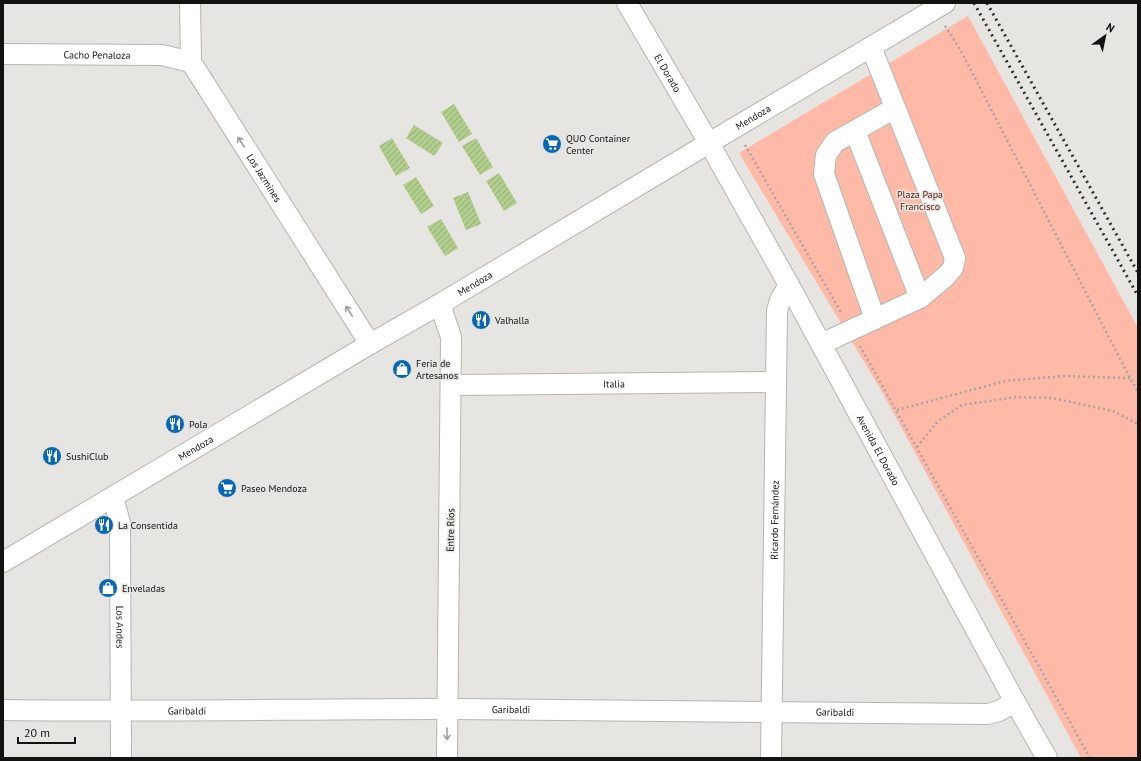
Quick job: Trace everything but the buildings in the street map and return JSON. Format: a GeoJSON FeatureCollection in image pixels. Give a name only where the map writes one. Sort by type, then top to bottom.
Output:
{"type":"FeatureCollection","features":[{"type":"Feature","properties":{"kind":"street"},"geometry":{"type":"LineString","coordinates":[[190,3],[190,62]]}},
{"type":"Feature","properties":{"kind":"street","name":"El Dorado"},"geometry":{"type":"LineString","coordinates":[[627,3],[709,142]]}},
{"type":"Feature","properties":{"kind":"street","name":"Mendoza"},"geometry":{"type":"LineString","coordinates":[[3,562],[940,6]]}},
{"type":"Feature","properties":{"kind":"street"},"geometry":{"type":"LineString","coordinates":[[821,344],[920,298],[946,276],[953,268],[955,258],[871,47]]}},
{"type":"Feature","properties":{"kind":"street","name":"Cacho Penaloza"},"geometry":{"type":"LineString","coordinates":[[3,54],[162,56],[190,62]]}},
{"type":"Feature","properties":{"kind":"street","name":"Los Jazmines"},"geometry":{"type":"LineString","coordinates":[[190,62],[370,344]]}},
{"type":"Feature","properties":{"kind":"street"},"geometry":{"type":"LineString","coordinates":[[875,319],[824,174],[826,155],[836,142],[895,108]]}},
{"type":"Feature","properties":{"kind":"street"},"geometry":{"type":"LineString","coordinates":[[855,131],[920,298]]}},
{"type":"Feature","properties":{"kind":"street","name":"Avenida El Dorado"},"geometry":{"type":"LineString","coordinates":[[709,142],[789,285],[1015,702],[1047,758]]}},
{"type":"Feature","properties":{"kind":"street","name":"Ricardo Fernández"},"geometry":{"type":"LineString","coordinates":[[771,758],[777,311],[780,300],[789,285]]}},
{"type":"Feature","properties":{"kind":"street","name":"Entre Ríos"},"geometry":{"type":"LineString","coordinates":[[440,304],[451,337],[447,758]]}},
{"type":"Feature","properties":{"kind":"street","name":"Italia"},"geometry":{"type":"LineString","coordinates":[[451,385],[776,382]]}},
{"type":"Feature","properties":{"kind":"street","name":"Los Andes"},"geometry":{"type":"LineString","coordinates":[[113,496],[120,523],[121,758]]}},
{"type":"Feature","properties":{"kind":"street","name":"Garibaldi"},"geometry":{"type":"LineString","coordinates":[[3,710],[121,711],[447,709],[988,714],[999,711],[1015,702]]}},
{"type":"Feature","properties":{"kind":"path"},"geometry":{"type":"LineString","coordinates":[[940,6],[961,51],[1138,391]]}},
{"type":"Feature","properties":{"kind":"path"},"geometry":{"type":"LineString","coordinates":[[735,128],[851,329],[1090,758]]}},
{"type":"Feature","properties":{"kind":"path"},"geometry":{"type":"LineString","coordinates":[[896,410],[1005,381],[1064,376],[1130,378]]}},
{"type":"Feature","properties":{"kind":"path"},"geometry":{"type":"LineString","coordinates":[[917,447],[938,422],[962,405],[1016,397],[1052,398],[1113,410],[1138,424]]}},
{"type":"Feature","properties":{"kind":"green space","name":"Plaza Papa Francisco"},"geometry":{"type":"Polygon","coordinates":[[[968,16],[1138,328],[1138,758],[1081,758],[881,390],[739,153],[968,16]]]}},
{"type":"Feature","properties":{"kind":"railway"},"geometry":{"type":"LineString","coordinates":[[974,3],[1138,296]]}},
{"type":"Feature","properties":{"kind":"railway"},"geometry":{"type":"LineString","coordinates":[[987,3],[1138,273]]}},
{"type":"Feature","properties":{"kind":"place","name":"QUO Container Center"},"geometry":{"type":"Point","coordinates":[552,144]}},
{"type":"Feature","properties":{"kind":"place","name":"Valhalla"},"geometry":{"type":"Point","coordinates":[481,320]}},
{"type":"Feature","properties":{"kind":"place","name":"Feria de Artesanos"},"geometry":{"type":"Point","coordinates":[402,369]}},
{"type":"Feature","properties":{"kind":"place","name":"Pola"},"geometry":{"type":"Point","coordinates":[175,424]}},
{"type":"Feature","properties":{"kind":"place","name":"SushiClub"},"geometry":{"type":"Point","coordinates":[52,456]}},
{"type":"Feature","properties":{"kind":"place","name":"Paseo Mendoza"},"geometry":{"type":"Point","coordinates":[227,488]}},
{"type":"Feature","properties":{"kind":"place","name":"La Consentida"},"geometry":{"type":"Point","coordinates":[104,525]}},
{"type":"Feature","properties":{"kind":"place","name":"Enveladas"},"geometry":{"type":"Point","coordinates":[108,588]}}]}
